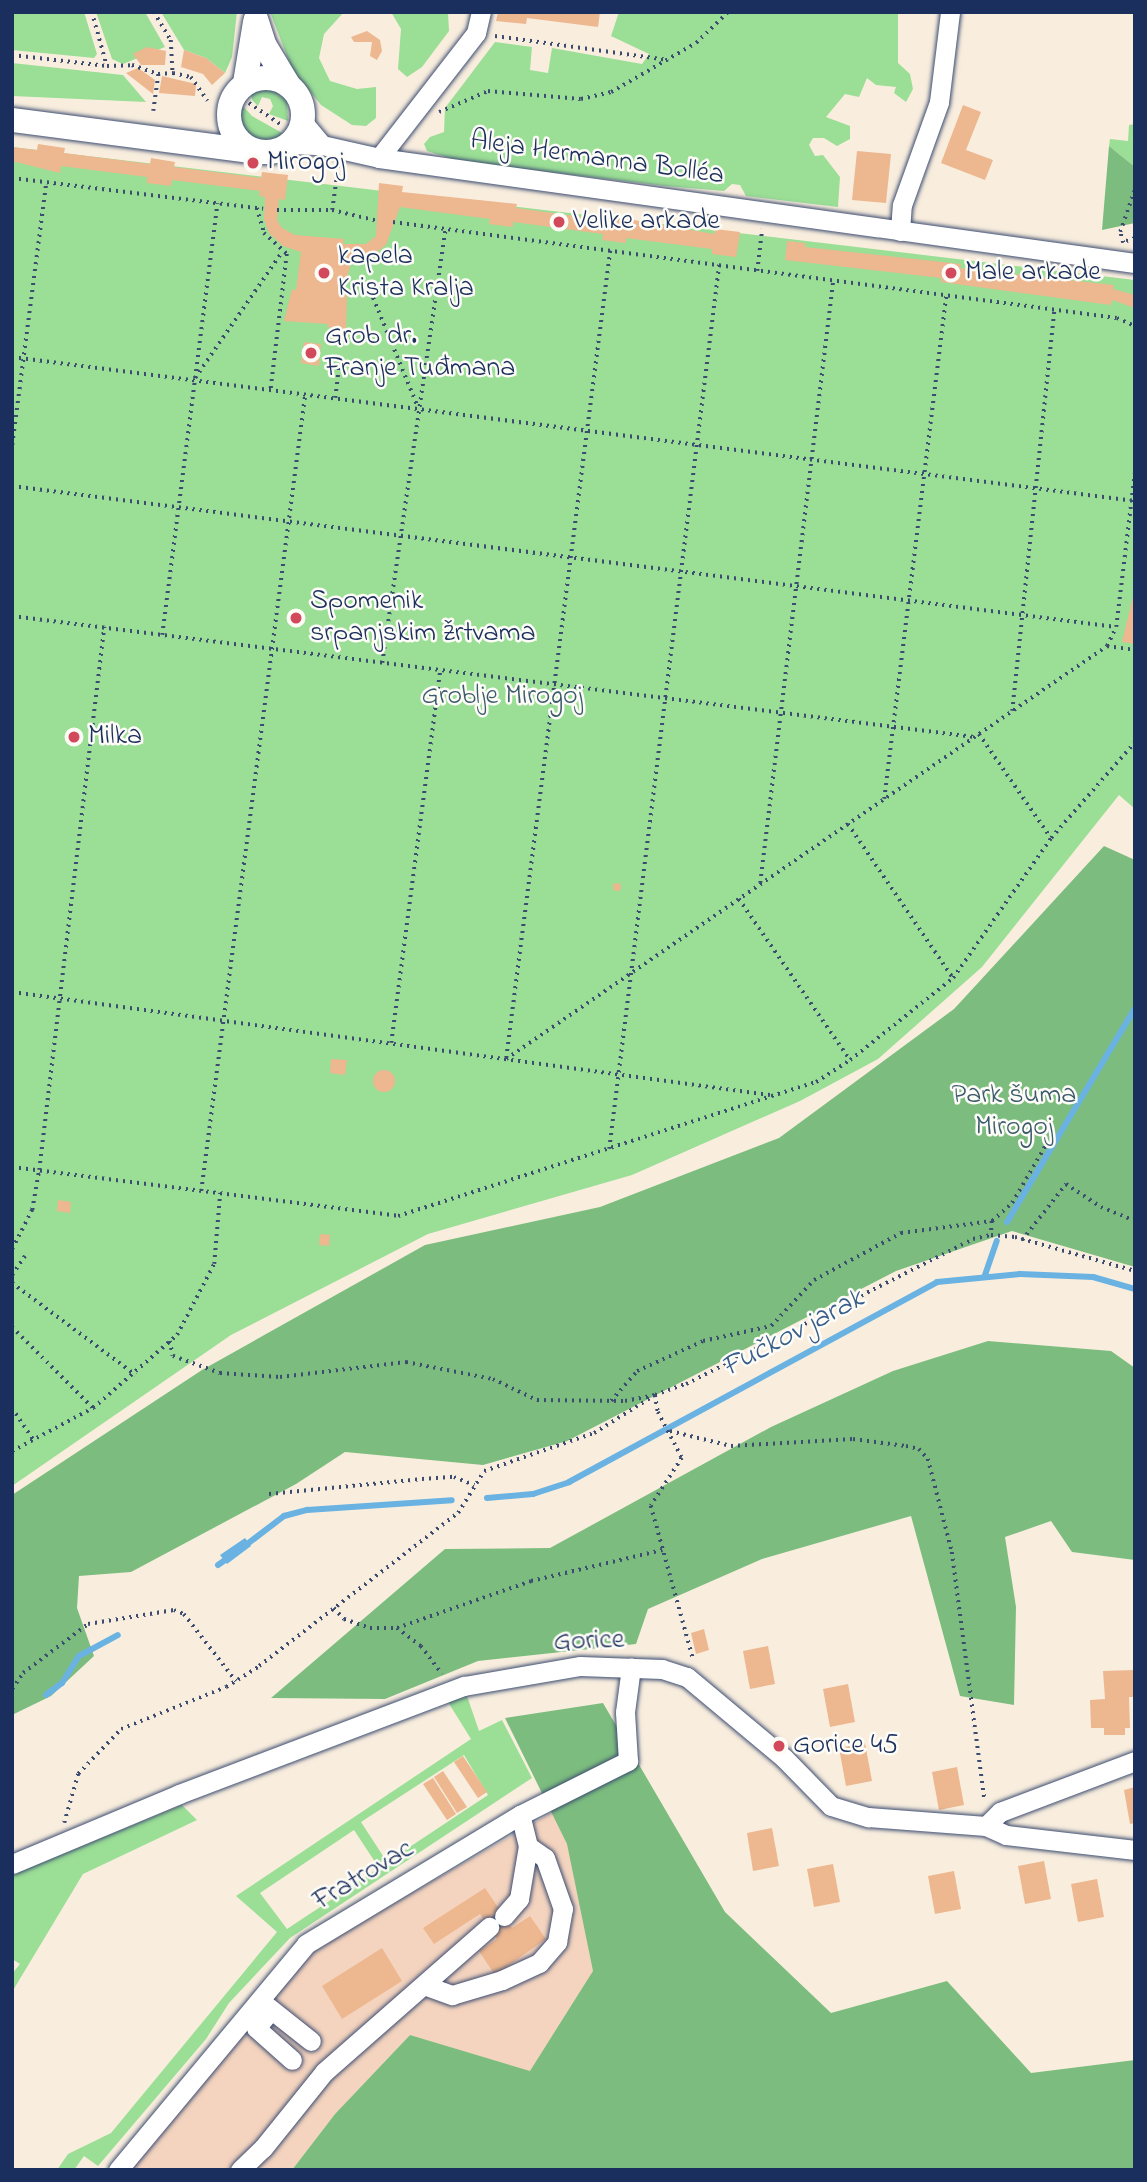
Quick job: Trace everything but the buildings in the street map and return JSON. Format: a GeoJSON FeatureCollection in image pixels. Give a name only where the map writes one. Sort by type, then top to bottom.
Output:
{"type":"FeatureCollection","features":[{"type":"Feature","properties":{"kind":"main road"},"geometry":{"type":"LineString","coordinates":[[12,120],[258,152],[293,131],[300,99],[265,46],[256,16]]}},
{"type":"Feature","properties":{"kind":"main road"},"geometry":{"type":"LineString","coordinates":[[256,16],[231,98],[233,134],[258,152]]}},
{"type":"Feature","properties":{"kind":"main road"},"geometry":{"type":"LineString","coordinates":[[183,142],[231,98],[270,77],[288,84]]}},
{"type":"Feature","properties":{"kind":"street"},"geometry":{"type":"LineString","coordinates":[[379,158],[476,33],[481,12]]}},
{"type":"Feature","properties":{"kind":"street"},"geometry":{"type":"LineString","coordinates":[[900,231],[902,205],[939,102],[950,12]]}},
{"type":"Feature","properties":{"kind":"street","name":"Aleja Hermanna Bolléa"},"geometry":{"type":"LineString","coordinates":[[293,131],[322,145],[379,158],[1135,263]]}},
{"type":"Feature","properties":{"kind":"street","name":"Gorice"},"geometry":{"type":"LineString","coordinates":[[12,1864],[450,1692],[580,1666],[662,1669],[687,1677],[784,1758],[831,1805],[895,1822],[987,1825],[1006,1835],[1135,1850]]}},
{"type":"Feature","properties":{"kind":"street","name":"Fratrovac"},"geometry":{"type":"LineString","coordinates":[[118,2170],[265,2005],[306,1944],[520,1815],[628,1761],[625,1712],[631,1667]]}},
{"type":"Feature","properties":{"kind":"street"},"geometry":{"type":"LineString","coordinates":[[987,1825],[1000,1812],[1135,1761]]}},
{"type":"Feature","properties":{"kind":"street"},"geometry":{"type":"LineString","coordinates":[[240,2170],[264,2148],[324,2071],[519,1899],[528,1846],[520,1815]]}},
{"type":"Feature","properties":{"kind":"street"},"geometry":{"type":"LineString","coordinates":[[424,1985],[452,1995],[502,1980],[539,1964],[557,1942],[563,1909],[545,1858],[528,1846]]}},
{"type":"Feature","properties":{"kind":"street"},"geometry":{"type":"LineString","coordinates":[[292,2060],[256,2028],[265,2005],[311,2041]]}},
{"type":"Feature","properties":{"kind":"path"},"geometry":{"type":"LineString","coordinates":[[92,12],[107,66]]}},
{"type":"Feature","properties":{"kind":"path"},"geometry":{"type":"LineString","coordinates":[[154,12],[171,40],[173,73]]}},
{"type":"Feature","properties":{"kind":"path"},"geometry":{"type":"LineString","coordinates":[[401,133],[427,116],[488,91],[581,99],[611,92],[670,60],[729,12]]}},
{"type":"Feature","properties":{"kind":"path"},"geometry":{"type":"LineString","coordinates":[[476,33],[670,60]]}},
{"type":"Feature","properties":{"kind":"path"},"geometry":{"type":"LineString","coordinates":[[12,55],[107,66],[132,65],[158,74],[173,73],[191,77],[293,131]]}},
{"type":"Feature","properties":{"kind":"path"},"geometry":{"type":"LineString","coordinates":[[153,111],[158,74]]}},
{"type":"Feature","properties":{"kind":"path"},"geometry":{"type":"LineString","coordinates":[[12,178],[263,209]]}},
{"type":"Feature","properties":{"kind":"path"},"geometry":{"type":"LineString","coordinates":[[12,445],[46,183]]}},
{"type":"Feature","properties":{"kind":"path"},"geometry":{"type":"LineString","coordinates":[[1123,243],[1120,232],[1135,189]]}},
{"type":"Feature","properties":{"kind":"path"},"geometry":{"type":"LineString","coordinates":[[162,635],[217,203]]}},
{"type":"Feature","properties":{"kind":"path"},"geometry":{"type":"LineString","coordinates":[[257,208],[264,233],[287,254],[271,390]]}},
{"type":"Feature","properties":{"kind":"path"},"geometry":{"type":"LineString","coordinates":[[277,210],[332,210],[378,221]]}},
{"type":"Feature","properties":{"kind":"path"},"geometry":{"type":"LineString","coordinates":[[757,271],[765,213]]}},
{"type":"Feature","properties":{"kind":"path"},"geometry":{"type":"LineString","coordinates":[[393,222],[1117,318],[1135,326]]}},
{"type":"Feature","properties":{"kind":"path"},"geometry":{"type":"LineString","coordinates":[[382,663],[445,229]]}},
{"type":"Feature","properties":{"kind":"path"},"geometry":{"type":"LineString","coordinates":[[506,1059],[610,251]]}},
{"type":"Feature","properties":{"kind":"path"},"geometry":{"type":"LineString","coordinates":[[194,380],[283,252]]}},
{"type":"Feature","properties":{"kind":"path"},"geometry":{"type":"LineString","coordinates":[[610,1149],[719,265]]}},
{"type":"Feature","properties":{"kind":"path"},"geometry":{"type":"LineString","coordinates":[[759,885],[833,281]]}},
{"type":"Feature","properties":{"kind":"path"},"geometry":{"type":"LineString","coordinates":[[368,285],[419,409]]}},
{"type":"Feature","properties":{"kind":"path"},"geometry":{"type":"LineString","coordinates":[[884,799],[890,727],[946,296]]}},
{"type":"Feature","properties":{"kind":"path"},"geometry":{"type":"LineString","coordinates":[[1012,711],[1054,310]]}},
{"type":"Feature","properties":{"kind":"path"},"geometry":{"type":"LineString","coordinates":[[12,357],[1133,501]]}},
{"type":"Feature","properties":{"kind":"path"},"geometry":{"type":"LineString","coordinates":[[335,398],[339,365]]}},
{"type":"Feature","properties":{"kind":"path"},"geometry":{"type":"LineString","coordinates":[[201,1191],[271,656],[275,649],[305,394]]}},
{"type":"Feature","properties":{"kind":"path"},"geometry":{"type":"LineString","coordinates":[[506,1059],[1107,646],[1116,628],[1135,471]]}},
{"type":"Feature","properties":{"kind":"path"},"geometry":{"type":"LineString","coordinates":[[12,486],[1116,628]]}},
{"type":"Feature","properties":{"kind":"path"},"geometry":{"type":"LineString","coordinates":[[12,616],[974,737]]}},
{"type":"Feature","properties":{"kind":"path"},"geometry":{"type":"LineString","coordinates":[[12,1249],[32,1210],[39,1170],[104,627]]}},
{"type":"Feature","properties":{"kind":"path"},"geometry":{"type":"LineString","coordinates":[[1107,646],[1135,650]]}},
{"type":"Feature","properties":{"kind":"path"},"geometry":{"type":"LineString","coordinates":[[391,1043],[440,670]]}},
{"type":"Feature","properties":{"kind":"path"},"geometry":{"type":"LineString","coordinates":[[979,734],[1051,838]]}},
{"type":"Feature","properties":{"kind":"path"},"geometry":{"type":"LineString","coordinates":[[12,1167],[398,1216],[816,1082],[850,1060],[953,978],[1051,838],[1135,742]]}},
{"type":"Feature","properties":{"kind":"path"},"geometry":{"type":"LineString","coordinates":[[848,824],[953,978]]}},
{"type":"Feature","properties":{"kind":"path"},"geometry":{"type":"LineString","coordinates":[[739,899],[850,1060]]}},
{"type":"Feature","properties":{"kind":"path"},"geometry":{"type":"LineString","coordinates":[[12,992],[772,1096]]}},
{"type":"Feature","properties":{"kind":"path"},"geometry":{"type":"LineString","coordinates":[[611,1401],[637,1371],[703,1341],[771,1326],[814,1280],[901,1233],[992,1221],[1012,1203],[1047,1143]]}},
{"type":"Feature","properties":{"kind":"path"},"geometry":{"type":"LineString","coordinates":[[1023,1240],[1066,1184],[1101,1207],[1135,1221]]}},
{"type":"Feature","properties":{"kind":"path"},"geometry":{"type":"LineString","coordinates":[[12,1451],[35,1442],[93,1408],[136,1375],[170,1341],[214,1264],[220,1193]]}},
{"type":"Feature","properties":{"kind":"path"},"geometry":{"type":"LineString","coordinates":[[991,1235],[992,1221]]}},
{"type":"Feature","properties":{"kind":"path"},"geometry":{"type":"LineString","coordinates":[[170,1341],[173,1356],[220,1374],[280,1377],[406,1362],[493,1380],[537,1400],[611,1401],[655,1395],[686,1384],[939,1254],[991,1235],[1023,1240],[1135,1271]]}},
{"type":"Feature","properties":{"kind":"path"},"geometry":{"type":"LineString","coordinates":[[12,1275],[25,1256]]}},
{"type":"Feature","properties":{"kind":"path"},"geometry":{"type":"LineString","coordinates":[[12,1283],[136,1375]]}},
{"type":"Feature","properties":{"kind":"path"},"geometry":{"type":"LineString","coordinates":[[12,1327],[93,1408]]}},
{"type":"Feature","properties":{"kind":"path"},"geometry":{"type":"LineString","coordinates":[[655,1395],[658,1412],[682,1458],[651,1506],[697,1670]]}},
{"type":"Feature","properties":{"kind":"path"},"geometry":{"type":"LineString","coordinates":[[64,1842],[68,1796],[90,1757],[121,1729],[236,1681],[458,1513],[484,1471],[594,1433],[655,1395]]}},
{"type":"Feature","properties":{"kind":"path"},"geometry":{"type":"LineString","coordinates":[[12,1408],[35,1442]]}},
{"type":"Feature","properties":{"kind":"path"},"geometry":{"type":"LineString","coordinates":[[668,1430],[730,1446],[853,1439],[919,1449],[928,1459],[952,1552],[987,1825]]}},
{"type":"Feature","properties":{"kind":"path"},"geometry":{"type":"LineString","coordinates":[[269,1494],[454,1477],[474,1485]]}},
{"type":"Feature","properties":{"kind":"path"},"geometry":{"type":"LineString","coordinates":[[334,1608],[344,1619],[370,1628],[397,1628],[531,1581],[662,1550]]}},
{"type":"Feature","properties":{"kind":"path"},"geometry":{"type":"LineString","coordinates":[[12,1689],[23,1673],[88,1623],[174,1610],[184,1614],[236,1681]]}},
{"type":"Feature","properties":{"kind":"path"},"geometry":{"type":"LineString","coordinates":[[397,1628],[421,1646],[450,1692]]}},
{"type":"Feature","properties":{"kind":"shaded area"},"geometry":{"type":"Polygon","coordinates":[[[553,1812],[568,1844],[594,1971],[530,2072],[410,2035],[335,2114],[292,2170],[124,2170],[309,1952],[553,1812]]]}},
{"type":"Feature","properties":{"kind":"green space"},"geometry":{"type":"Polygon","coordinates":[[[12,12],[84,12],[97,54],[94,58],[12,50],[12,12]]]}},
{"type":"Feature","properties":{"kind":"green space"},"geometry":{"type":"Polygon","coordinates":[[[96,12],[145,12],[165,47],[123,64],[112,59],[96,12]]]}},
{"type":"Feature","properties":{"kind":"green space"},"geometry":{"type":"Polygon","coordinates":[[[161,12],[237,12],[232,57],[225,73],[206,58],[184,50],[161,12]]]}},
{"type":"Feature","properties":{"kind":"green space"},"geometry":{"type":"Polygon","coordinates":[[[270,12],[344,12],[324,34],[319,58],[330,81],[357,89],[376,87],[376,118],[366,126],[352,125],[321,105],[292,69],[270,12]]]}},
{"type":"Feature","properties":{"kind":"green space"},"geometry":{"type":"Polygon","coordinates":[[[391,12],[448,12],[449,31],[422,67],[407,77],[398,69],[401,29],[391,12]]]}},
{"type":"Feature","properties":{"kind":"green space"},"geometry":{"type":"Polygon","coordinates":[[[619,12],[898,12],[898,63],[910,74],[913,89],[906,102],[894,93],[896,87],[876,85],[867,78],[859,97],[845,94],[826,117],[850,126],[850,139],[837,146],[824,138],[813,138],[809,145],[815,156],[823,155],[840,177],[838,207],[746,196],[740,185],[732,184],[724,191],[665,186],[459,161],[427,151],[424,144],[430,137],[444,132],[445,108],[495,42],[532,47],[530,70],[548,73],[552,48],[642,64],[649,54],[611,36],[619,12]]]}},
{"type":"Feature","properties":{"kind":"green space"},"geometry":{"type":"Polygon","coordinates":[[[12,63],[123,75],[146,102],[12,96],[12,63]]]}},
{"type":"Feature","properties":{"kind":"green space"},"geometry":{"type":"Polygon","coordinates":[[[258,89],[273,90],[287,101],[288,121],[269,114],[273,106],[270,99],[262,97],[258,106],[253,101],[250,94],[258,89]]]}},
{"type":"Feature","properties":{"kind":"green space"},"geometry":{"type":"Polygon","coordinates":[[[241,104],[252,116],[284,134],[267,143],[248,137],[237,119],[241,104]]]}},
{"type":"Feature","properties":{"kind":"green space"},"geometry":{"type":"Polygon","coordinates":[[[1135,124],[1135,167],[1109,146],[1110,139],[1128,141],[1129,125],[1135,124]]]}},
{"type":"Feature","properties":{"kind":"green space"},"geometry":{"type":"Polygon","coordinates":[[[1109,146],[1135,167],[1135,223],[1102,230],[1109,146]]]}},
{"type":"Feature","properties":{"kind":"green space","name":"Groblje Mirogoj"},"geometry":{"type":"Polygon","coordinates":[[[12,147],[1135,280],[1135,809],[1119,795],[982,967],[878,1059],[800,1101],[632,1175],[428,1234],[231,1335],[12,1486],[12,147]]]}},
{"type":"Feature","properties":{"kind":"green space","name":"Park šuma Mirogoj"},"geometry":{"type":"Polygon","coordinates":[[[1104,846],[1135,860],[1135,1267],[1012,1231],[896,1271],[567,1441],[483,1465],[345,1452],[296,1484],[131,1572],[79,1576],[77,1608],[94,1656],[51,1696],[12,1715],[12,1495],[202,1370],[425,1245],[600,1207],[779,1138],[954,1009],[1104,846]]]}},
{"type":"Feature","properties":{"kind":"green space"},"geometry":{"type":"Polygon","coordinates":[[[988,1341],[1111,1351],[1135,1368],[1135,1560],[1072,1552],[1051,1521],[1005,1537],[1016,1607],[1014,1705],[960,1696],[911,1516],[762,1559],[648,1609],[636,1644],[478,1661],[385,1699],[271,1698],[445,1549],[550,1548],[771,1427],[893,1371],[988,1341]]]}},
{"type":"Feature","properties":{"kind":"green space"},"geometry":{"type":"Polygon","coordinates":[[[467,1696],[479,1731],[502,1720],[532,1778],[290,1938],[229,2003],[206,2039],[98,2166],[84,2156],[74,2170],[57,2170],[68,2154],[111,2133],[277,1932],[236,1896],[471,1739],[448,1702],[467,1696]],[[464,1755],[361,1822],[387,1862],[488,1795],[464,1755]],[[354,1830],[260,1893],[287,1929],[379,1868],[354,1830]]]}},
{"type":"Feature","properties":{"kind":"green space"},"geometry":{"type":"Polygon","coordinates":[[[603,1703],[725,1912],[831,2013],[947,1981],[1031,2073],[1135,2060],[1135,2170],[292,2170],[335,2114],[410,2035],[530,2071],[593,1971],[567,1844],[505,1718],[603,1703]]]}},
{"type":"Feature","properties":{"kind":"green space"},"geometry":{"type":"Polygon","coordinates":[[[182,1805],[197,1820],[83,1874],[12,1992],[12,1974],[20,1964],[12,1959],[12,1875],[182,1805]]]}},
{"type":"Feature","properties":{"kind":"water"},"geometry":{"type":"Polygon","coordinates":[[[245,1538],[251,1546],[227,1564],[220,1555],[245,1538]]]}},
{"type":"Feature","properties":{"kind":"waterway"},"geometry":{"type":"LineString","coordinates":[[1007,1222],[1135,1008]]}},
{"type":"Feature","properties":{"kind":"waterway"},"geometry":{"type":"LineString","coordinates":[[985,1275],[997,1241]]}},
{"type":"Feature","properties":{"kind":"waterway","name":"Fučkov jarak"},"geometry":{"type":"LineString","coordinates":[[487,1498],[533,1494],[569,1482],[937,1282],[1020,1274],[1093,1277],[1135,1289]]}},
{"type":"Feature","properties":{"kind":"waterway","name":"Fučkov jarak"},"geometry":{"type":"LineString","coordinates":[[242,1548],[284,1516],[307,1510],[452,1500]]}},
{"type":"Feature","properties":{"kind":"waterway","name":"Fučkov jarak"},"geometry":{"type":"LineString","coordinates":[[218,1565],[231,1556]]}},
{"type":"Feature","properties":{"kind":"waterway","name":"Fučkov jarak"},"geometry":{"type":"LineString","coordinates":[[46,1695],[62,1683],[79,1656],[118,1635]]}},
{"type":"Feature","properties":{"kind":"place","name":"Mirogoj"},"geometry":{"type":"Point","coordinates":[253,163]}},
{"type":"Feature","properties":{"kind":"place","name":"Velike arkade"},"geometry":{"type":"Point","coordinates":[559,222]}},
{"type":"Feature","properties":{"kind":"place","name":"kapela Krista Kralja"},"geometry":{"type":"Point","coordinates":[324,273]}},
{"type":"Feature","properties":{"kind":"place","name":"Male arkade"},"geometry":{"type":"Point","coordinates":[951,273]}},
{"type":"Feature","properties":{"kind":"place","name":"Grob dr. Franje Tuđmana"},"geometry":{"type":"Point","coordinates":[311,353]}},
{"type":"Feature","properties":{"kind":"place","name":"Spomenik srpanjskim žrtvama"},"geometry":{"type":"Point","coordinates":[296,618]}},
{"type":"Feature","properties":{"kind":"place","name":"Milka"},"geometry":{"type":"Point","coordinates":[74,737]}},
{"type":"Feature","properties":{"kind":"place","name":"Gorice 45"},"geometry":{"type":"Point","coordinates":[779,1746]}}]}
